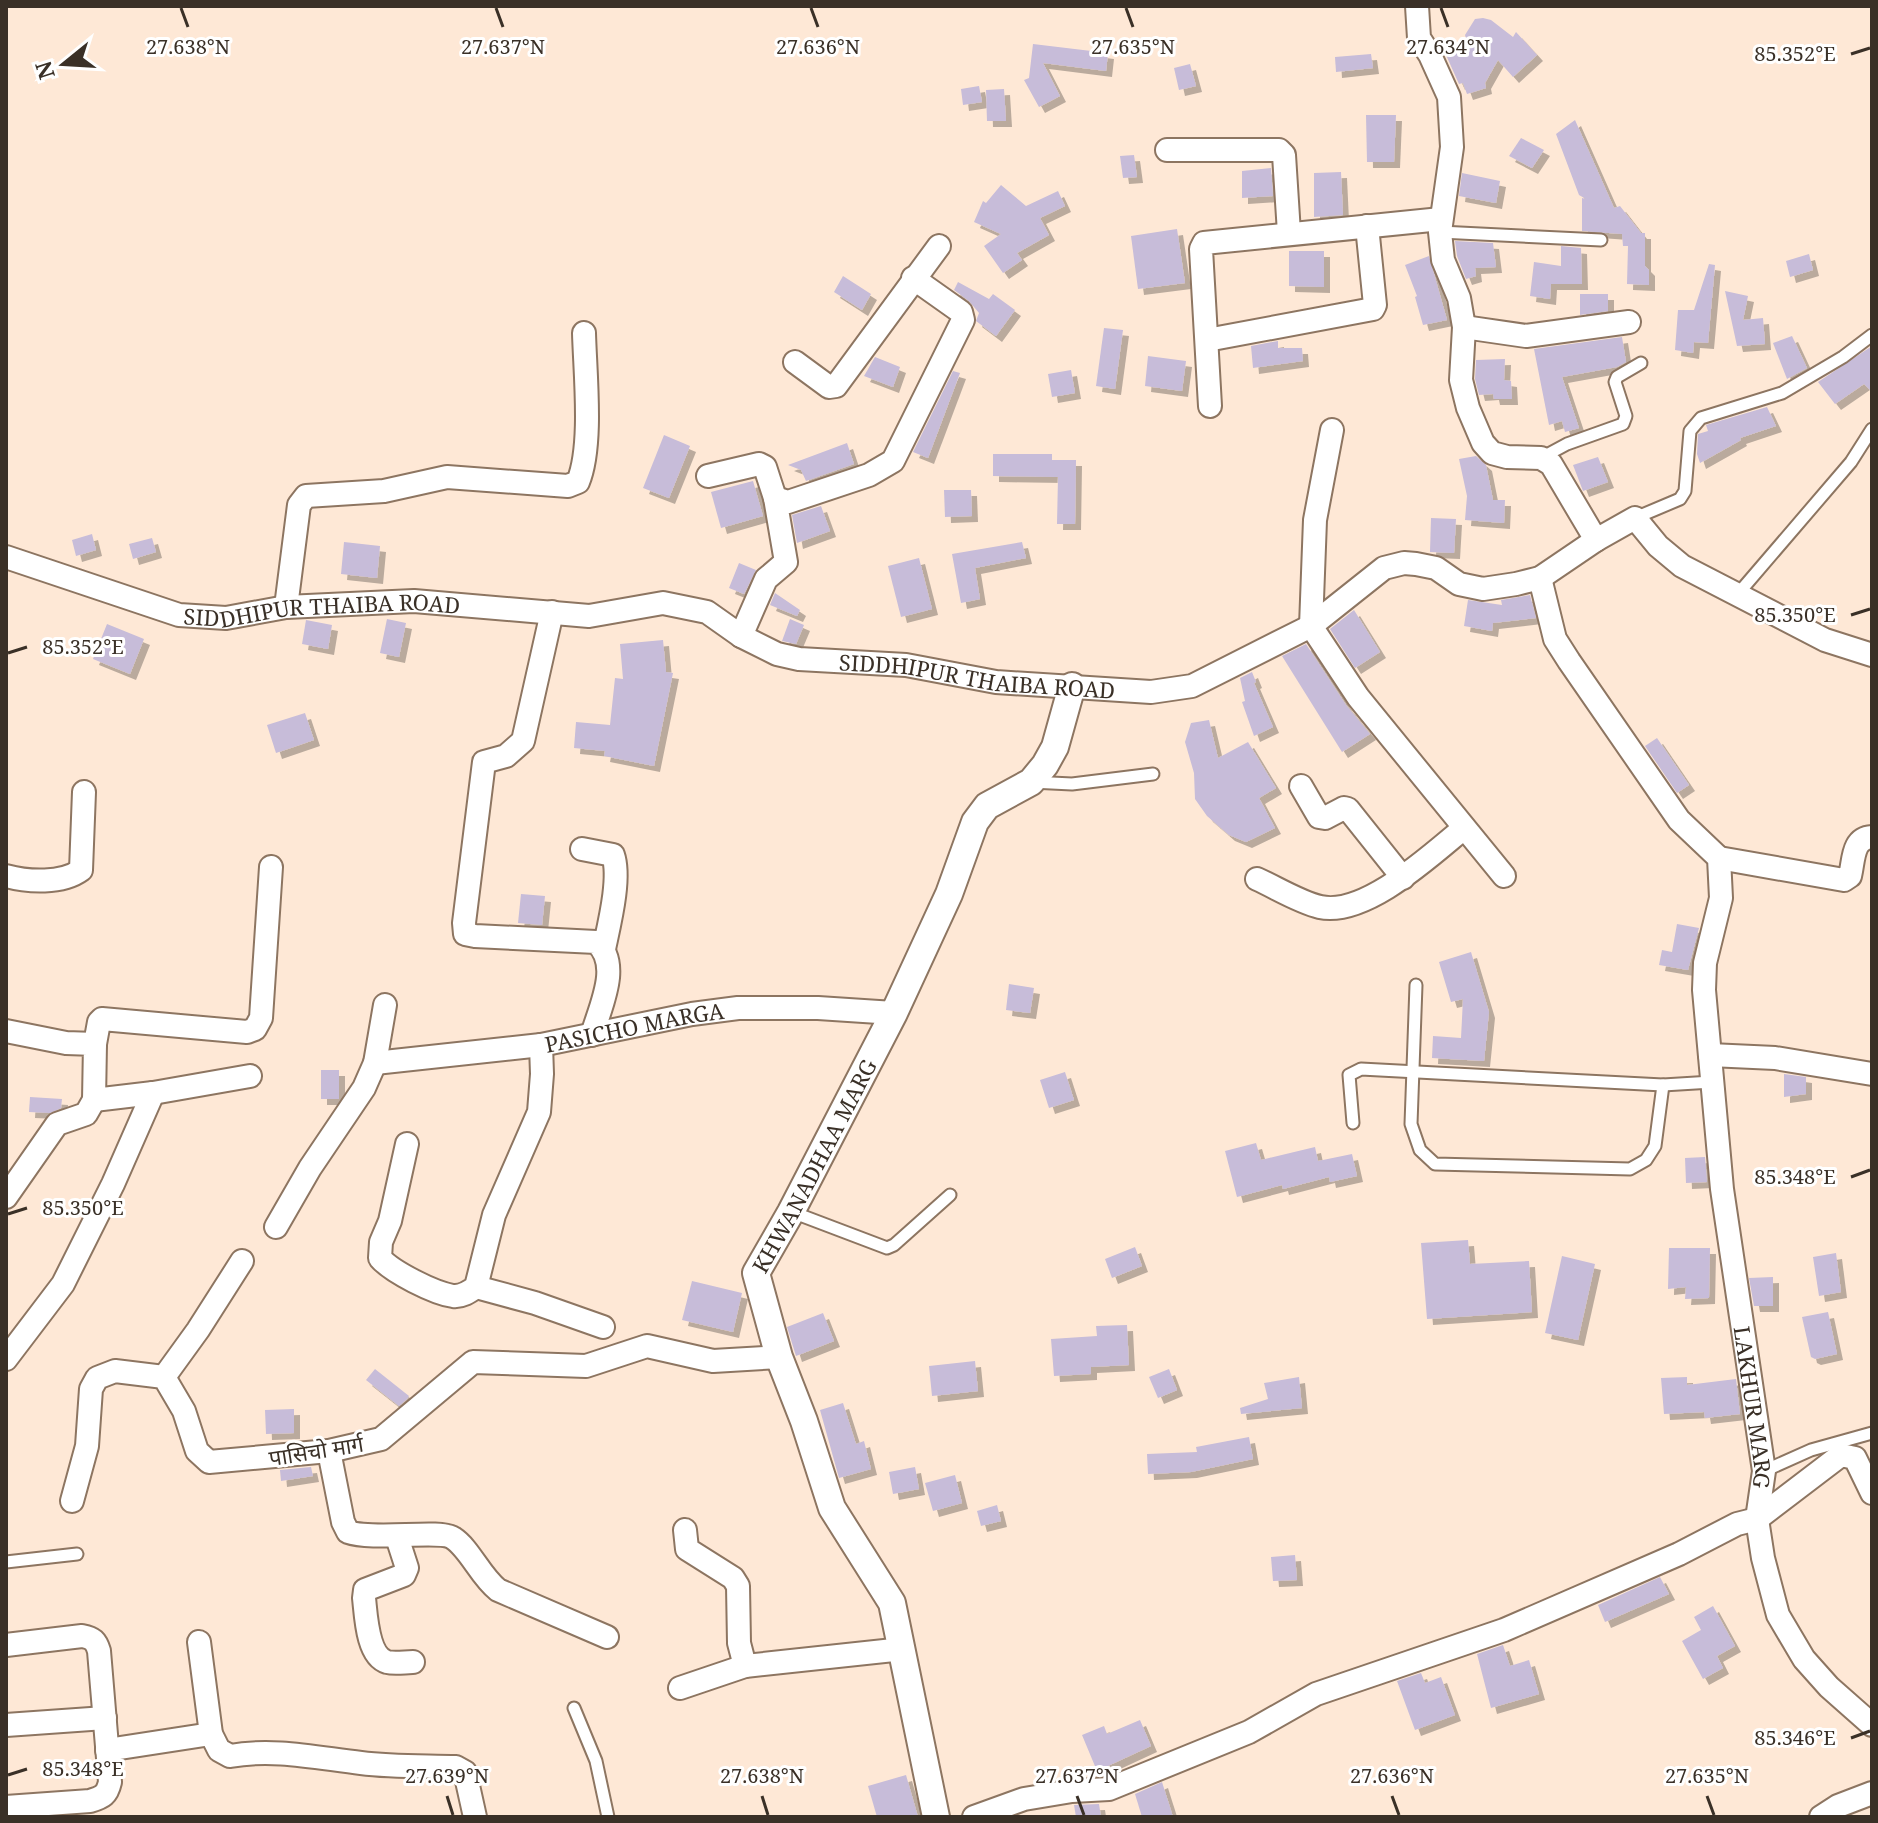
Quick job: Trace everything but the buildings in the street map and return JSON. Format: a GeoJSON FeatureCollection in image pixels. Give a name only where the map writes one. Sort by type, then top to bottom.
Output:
{"type":"FeatureCollection","features":[{"type":"Feature","properties":{"kind":"street"},"geometry":{"type":"LineString","coordinates":[[1417,6],[1419,38],[1449,97],[1452,147],[1440,225],[1443,260],[1459,298],[1464,327],[1461,380],[1483,443],[1492,453],[1507,457],[1541,458],[1551,464],[1596,540]]}},
{"type":"Feature","properties":{"kind":"street"},"geometry":{"type":"LineString","coordinates":[[1167,150],[1279,150],[1284,155],[1289,233]]}},
{"type":"Feature","properties":{"kind":"street"},"geometry":{"type":"LineString","coordinates":[[1210,406],[1201,249],[1204,243],[1367,226],[1440,225]]}},
{"type":"Feature","properties":{"kind":"street"},"geometry":{"type":"LineString","coordinates":[[1207,340],[1373,309],[1367,226]]}},
{"type":"Feature","properties":{"kind":"street"},"geometry":{"type":"LineString","coordinates":[[795,362],[829,387],[836,386],[939,246]]}},
{"type":"Feature","properties":{"kind":"street"},"geometry":{"type":"LineString","coordinates":[[775,498],[788,502],[869,475],[893,461],[963,320],[961,312],[913,278]]}},
{"type":"Feature","properties":{"kind":"street"},"geometry":{"type":"LineString","coordinates":[[1464,327],[1526,336],[1629,322]]}},
{"type":"Feature","properties":{"kind":"street"},"geometry":{"type":"LineString","coordinates":[[286,607],[299,505],[306,496],[384,491],[447,477],[568,486],[578,482],[583,470],[586,422],[584,333]]}},
{"type":"Feature","properties":{"kind":"street"},"geometry":{"type":"LineString","coordinates":[[1332,430],[1315,520],[1311,626],[1358,697],[1504,876]]}},
{"type":"Feature","properties":{"kind":"street"},"geometry":{"type":"LineString","coordinates":[[708,476],[759,464],[765,467],[775,498],[786,562],[766,579],[741,636]]}},
{"type":"Feature","properties":{"kind":"street"},"geometry":{"type":"LineString","coordinates":[[1635,518],[1658,546],[1682,566],[1825,640],[1872,655]]}},
{"type":"Feature","properties":{"kind":"street","name":"SIDDHIPUR THAIBA ROAD"},"geometry":{"type":"LineString","coordinates":[[6,557],[179,615],[226,618],[286,607],[414,601],[589,616],[663,603],[707,612],[741,636],[777,654],[799,659],[906,665],[996,682],[1151,692],[1192,686],[1311,626],[1384,568],[1404,563],[1436,568],[1459,584],[1483,589],[1540,578],[1635,518]]}},
{"type":"Feature","properties":{"kind":"street"},"geometry":{"type":"LineString","coordinates":[[1540,578],[1555,639],[1569,661],[1679,820],[1695,839],[1719,858],[1844,880],[1850,876],[1858,842],[1862,837],[1872,837]]}},
{"type":"Feature","properties":{"kind":"street"},"geometry":{"type":"LineString","coordinates":[[552,612],[523,741],[506,756],[484,762],[465,934],[596,942],[604,949]]}},
{"type":"Feature","properties":{"kind":"street","name":"KHWANADHAA MARG"},"geometry":{"type":"LineString","coordinates":[[936,1817],[892,1603],[832,1508],[779,1357],[756,1273],[894,1013],[949,894],[975,822],[987,806],[1031,782],[1045,765],[1055,747],[1072,686]]}},
{"type":"Feature","properties":{"kind":"street"},"geometry":{"type":"LineString","coordinates":[[1301,786],[1319,817],[1325,818],[1348,809],[1403,878]]}},
{"type":"Feature","properties":{"kind":"street"},"geometry":{"type":"LineString","coordinates":[[6,876],[36,880],[74,875],[81,870],[84,792]]}},
{"type":"Feature","properties":{"kind":"street"},"geometry":{"type":"LineString","coordinates":[[1257,879],[1321,907],[1352,905],[1403,878],[1464,828]]}},
{"type":"Feature","properties":{"kind":"street"},"geometry":{"type":"LineString","coordinates":[[582,849],[608,852],[615,861],[604,949],[610,976],[592,1035]]}},
{"type":"Feature","properties":{"kind":"street","name":"LAKHUR MARG"},"geometry":{"type":"LineString","coordinates":[[1719,858],[1721,898],[1705,963],[1710,1055],[1722,1189],[1764,1471],[1757,1519],[1763,1558],[1778,1615],[1804,1659],[1829,1687],[1872,1725]]}},
{"type":"Feature","properties":{"kind":"street"},"geometry":{"type":"LineString","coordinates":[[6,1197],[57,1124],[86,1114],[94,1100],[95,1044],[102,1019],[247,1032],[255,1029],[261,1018],[271,867]]}},
{"type":"Feature","properties":{"kind":"street"},"geometry":{"type":"LineString","coordinates":[[276,1227],[310,1168],[364,1088],[375,1063],[385,1005]]}},
{"type":"Feature","properties":{"kind":"street","name":"PASICHO MARGA"},"geometry":{"type":"LineString","coordinates":[[375,1063],[541,1045],[692,1014],[738,1008],[818,1008],[894,1013]]}},
{"type":"Feature","properties":{"kind":"street"},"geometry":{"type":"LineString","coordinates":[[6,1031],[66,1043],[95,1044]]}},
{"type":"Feature","properties":{"kind":"street"},"geometry":{"type":"LineString","coordinates":[[407,1144],[390,1221],[381,1242],[380,1258],[388,1267],[453,1296],[466,1294],[476,1287],[494,1215],[539,1112],[541,1045]]}},
{"type":"Feature","properties":{"kind":"street"},"geometry":{"type":"LineString","coordinates":[[1710,1055],[1775,1058],[1872,1074]]}},
{"type":"Feature","properties":{"kind":"street"},"geometry":{"type":"LineString","coordinates":[[94,1100],[250,1076]]}},
{"type":"Feature","properties":{"kind":"street"},"geometry":{"type":"LineString","coordinates":[[6,1359],[63,1284],[113,1184],[153,1093]]}},
{"type":"Feature","properties":{"kind":"street"},"geometry":{"type":"LineString","coordinates":[[72,1501],[87,1446],[91,1389],[97,1378],[115,1371],[164,1377],[242,1261]]}},
{"type":"Feature","properties":{"kind":"street"},"geometry":{"type":"LineString","coordinates":[[476,1287],[535,1303],[603,1327]]}},
{"type":"Feature","properties":{"kind":"street","name":"पासिचो मार्ग"},"geometry":{"type":"LineString","coordinates":[[164,1377],[184,1411],[197,1451],[209,1462],[329,1451],[381,1439],[473,1362],[586,1366],[647,1346],[713,1361],[779,1357]]}},
{"type":"Feature","properties":{"kind":"street"},"geometry":{"type":"LineString","coordinates":[[329,1451],[343,1522],[348,1532],[397,1537],[449,1535],[460,1543],[485,1579],[498,1590],[607,1637]]}},
{"type":"Feature","properties":{"kind":"street"},"geometry":{"type":"LineString","coordinates":[[974,1817],[1024,1799],[1121,1785],[1249,1732],[1316,1694],[1504,1630],[1679,1554],[1737,1524],[1757,1519],[1841,1455],[1855,1458],[1872,1493]]}},
{"type":"Feature","properties":{"kind":"street"},"geometry":{"type":"LineString","coordinates":[[685,1530],[687,1549],[733,1578],[738,1586],[739,1643],[745,1666]]}},
{"type":"Feature","properties":{"kind":"street"},"geometry":{"type":"LineString","coordinates":[[397,1537],[407,1568],[404,1575],[365,1590],[364,1598],[373,1650],[379,1658],[388,1662],[413,1662]]}},
{"type":"Feature","properties":{"kind":"street"},"geometry":{"type":"LineString","coordinates":[[6,1645],[82,1636],[92,1638],[99,1651],[110,1782],[103,1798],[6,1807]]}},
{"type":"Feature","properties":{"kind":"street"},"geometry":{"type":"LineString","coordinates":[[199,1642],[211,1734],[219,1750],[230,1756],[247,1753],[302,1754],[363,1763],[456,1767],[465,1772],[475,1817]]}},
{"type":"Feature","properties":{"kind":"street"},"geometry":{"type":"LineString","coordinates":[[680,1688],[745,1666],[903,1649]]}},
{"type":"Feature","properties":{"kind":"street"},"geometry":{"type":"LineString","coordinates":[[6,1725],[105,1718]]}},
{"type":"Feature","properties":{"kind":"street"},"geometry":{"type":"LineString","coordinates":[[107,1750],[211,1734]]}},
{"type":"Feature","properties":{"kind":"street"},"geometry":{"type":"LineString","coordinates":[[1821,1817],[1838,1806],[1872,1793]]}},
{"type":"Feature","properties":{"kind":"lane"},"geometry":{"type":"LineString","coordinates":[[1440,225],[1601,240]]}},
{"type":"Feature","properties":{"kind":"lane"},"geometry":{"type":"LineString","coordinates":[[1635,518],[1680,499],[1685,491],[1690,431],[1701,418],[1782,393],[1843,357],[1872,335]]}},
{"type":"Feature","properties":{"kind":"lane"},"geometry":{"type":"LineString","coordinates":[[1541,458],[1567,444],[1623,424],[1626,416],[1615,382],[1617,377],[1641,363]]}},
{"type":"Feature","properties":{"kind":"lane"},"geometry":{"type":"LineString","coordinates":[[1736,596],[1851,462],[1872,429]]}},
{"type":"Feature","properties":{"kind":"lane"},"geometry":{"type":"LineString","coordinates":[[1031,782],[1072,784],[1153,774]]}},
{"type":"Feature","properties":{"kind":"lane"},"geometry":{"type":"LineString","coordinates":[[1416,985],[1411,1124],[1420,1150],[1435,1164],[1630,1169],[1646,1160],[1655,1146],[1663,1085]]}},
{"type":"Feature","properties":{"kind":"lane"},"geometry":{"type":"LineString","coordinates":[[1353,1123],[1349,1075],[1361,1069],[1663,1085],[1712,1082]]}},
{"type":"Feature","properties":{"kind":"lane"},"geometry":{"type":"LineString","coordinates":[[791,1212],[887,1248],[950,1195]]}},
{"type":"Feature","properties":{"kind":"lane"},"geometry":{"type":"LineString","coordinates":[[1764,1471],[1811,1450],[1872,1433]]}},
{"type":"Feature","properties":{"kind":"lane"},"geometry":{"type":"LineString","coordinates":[[6,1562],[77,1554]]}},
{"type":"Feature","properties":{"kind":"lane"},"geometry":{"type":"LineString","coordinates":[[574,1708],[596,1761],[608,1817]]}}]}
